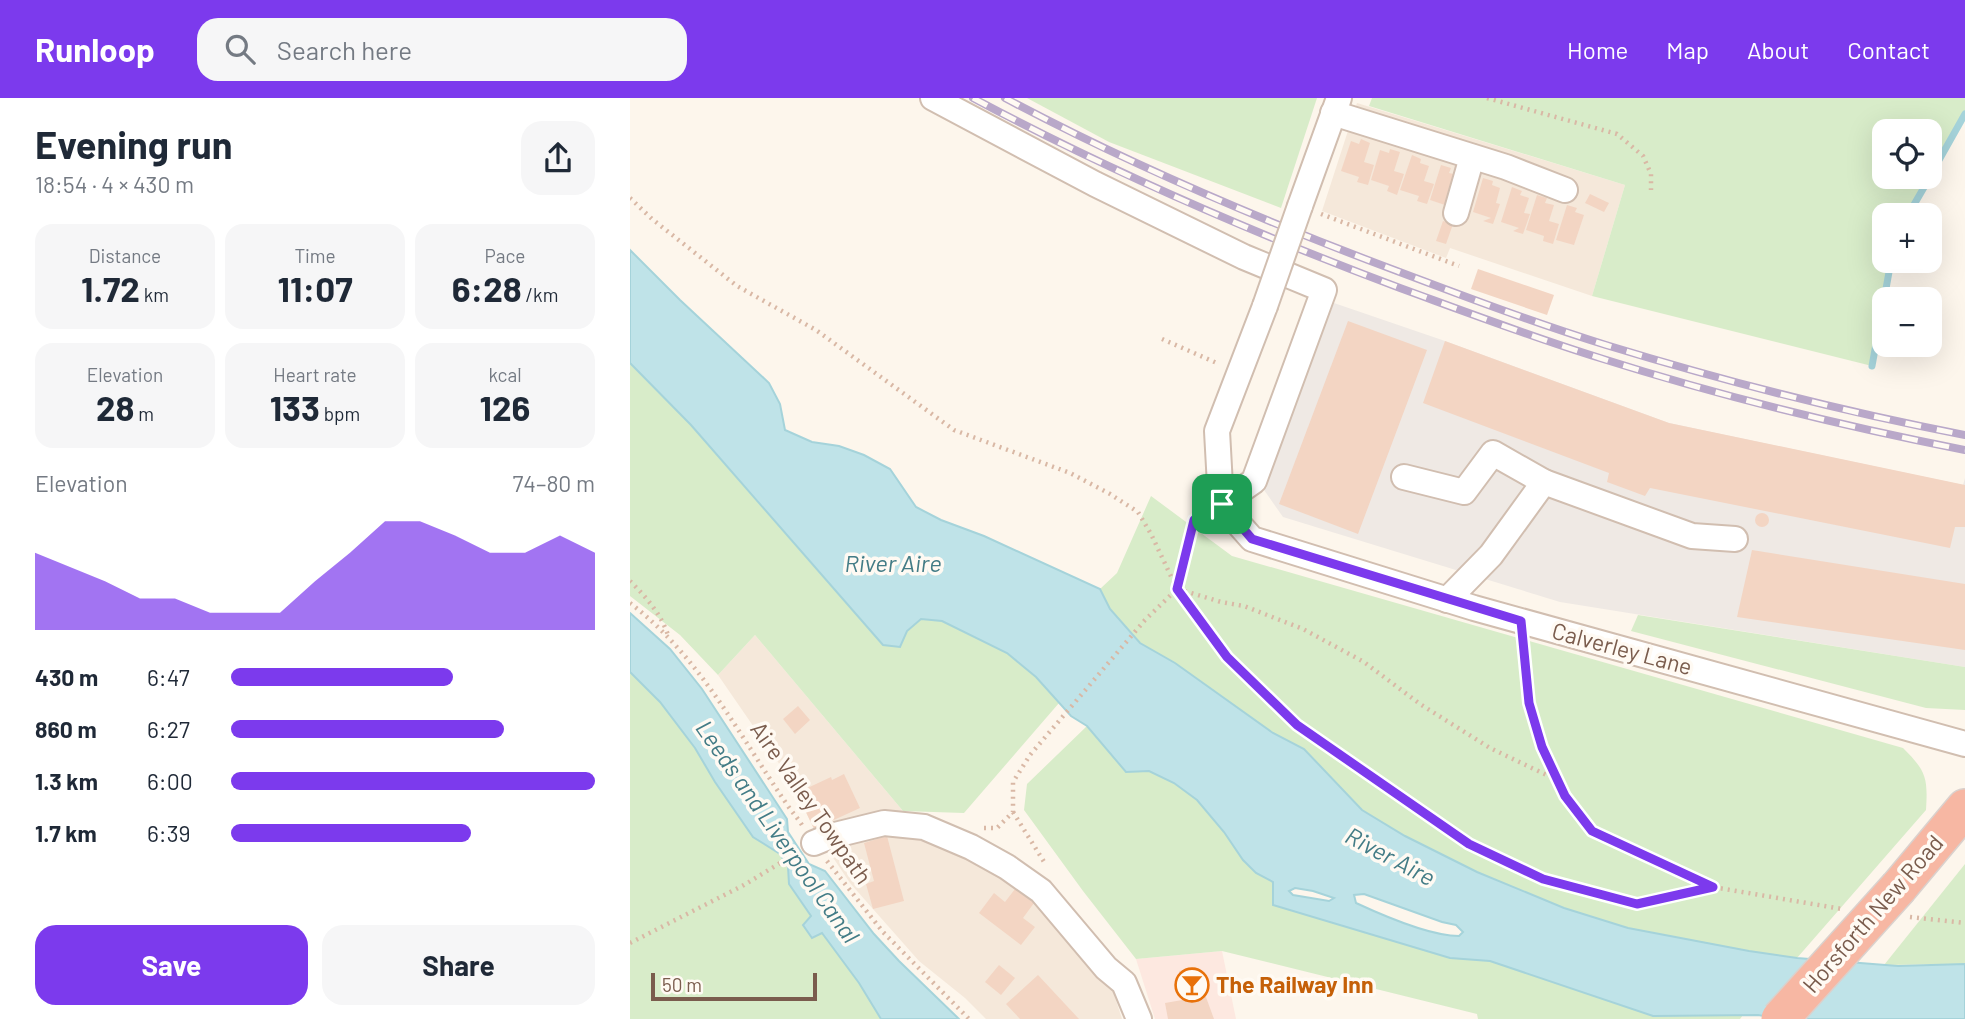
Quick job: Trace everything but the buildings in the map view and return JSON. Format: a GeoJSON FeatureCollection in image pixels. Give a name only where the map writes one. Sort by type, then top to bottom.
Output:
{"type":"FeatureCollection","features":[{"type":"Feature","properties":{"kind":"highway","name":"Horsforth New Road"},"geometry":{"type":"LineString","coordinates":[[1780,1019],[1902,901],[1965,808]]}},
{"type":"Feature","properties":{"kind":"street"},"geometry":{"type":"LineString","coordinates":[[933,98],[1120,197],[1244,257],[1324,290],[1254,481],[1222,504]]}},
{"type":"Feature","properties":{"kind":"street"},"geometry":{"type":"LineString","coordinates":[[1222,504],[1217,431],[1265,306],[1311,210],[1336,106],[1565,190]]}},
{"type":"Feature","properties":{"kind":"street"},"geometry":{"type":"LineString","coordinates":[[1455,213],[1472,157]]}},
{"type":"Feature","properties":{"kind":"street"},"geometry":{"type":"LineString","coordinates":[[1404,477],[1465,492],[1493,453],[1544,482],[1692,536],[1735,539]]}},
{"type":"Feature","properties":{"kind":"street"},"geometry":{"type":"LineString","coordinates":[[1447,600],[1491,555],[1544,482]]}},
{"type":"Feature","properties":{"kind":"street","name":"Calverley Lane"},"geometry":{"type":"LineString","coordinates":[[1222,504],[1252,539],[1447,600],[1965,744]]}},
{"type":"Feature","properties":{"kind":"street"},"geometry":{"type":"LineString","coordinates":[[814,843],[884,823],[924,827],[971,847],[1007,867],[1041,891],[1106,968],[1124,983],[1139,1019]]}},
{"type":"Feature","properties":{"kind":"path"},"geometry":{"type":"LineString","coordinates":[[1487,98],[1617,134],[1643,156],[1651,174],[1651,190]]}},
{"type":"Feature","properties":{"kind":"path"},"geometry":{"type":"LineString","coordinates":[[630,198],[652,219],[737,286],[816,330],[954,430],[1070,473],[1138,512],[1177,589],[1227,657],[1297,725],[1469,844],[1543,879],[1637,904],[1713,887]]}},
{"type":"Feature","properties":{"kind":"path"},"geometry":{"type":"LineString","coordinates":[[1311,210],[1460,266]]}},
{"type":"Feature","properties":{"kind":"path"},"geometry":{"type":"LineString","coordinates":[[1162,339],[1239,373]]}},
{"type":"Feature","properties":{"kind":"path"},"geometry":{"type":"LineString","coordinates":[[1013,813],[1013,782],[1030,755],[1145,620],[1177,589],[1194,520],[1222,504]]}},
{"type":"Feature","properties":{"kind":"path"},"geometry":{"type":"LineString","coordinates":[[630,582],[643,594],[664,622],[669,639]]}},
{"type":"Feature","properties":{"kind":"path"},"geometry":{"type":"LineString","coordinates":[[1177,589],[1244,606],[1303,629],[1364,662],[1420,704],[1490,748],[1557,780]]}},
{"type":"Feature","properties":{"kind":"path","name":"Aire Valley Towpath"},"geometry":{"type":"LineString","coordinates":[[630,603],[651,619],[699,671],[787,806],[883,932],[969,1019]]}},
{"type":"Feature","properties":{"kind":"path"},"geometry":{"type":"LineString","coordinates":[[1521,621],[1529,703],[1542,747],[1565,796],[1592,831],[1713,887],[1843,909]]}},
{"type":"Feature","properties":{"kind":"path"},"geometry":{"type":"LineString","coordinates":[[630,943],[761,875],[814,843]]}},
{"type":"Feature","properties":{"kind":"path"},"geometry":{"type":"LineString","coordinates":[[1902,901],[1965,923]]}},
{"type":"Feature","properties":{"kind":"shaded area"},"geometry":{"type":"Polygon","coordinates":[[[1357,103],[1625,185],[1592,296],[1450,248],[1446,258],[1322,211],[1357,103]]]}},
{"type":"Feature","properties":{"kind":"shaded area"},"geometry":{"type":"Polygon","coordinates":[[[1334,303],[1669,423],[1963,485],[1965,478],[1965,667],[1560,602],[1283,517],[1264,490],[1284,425],[1334,303]]]}},
{"type":"Feature","properties":{"kind":"shaded area"},"geometry":{"type":"Polygon","coordinates":[[[755,635],[924,836],[985,864],[1040,902],[1113,991],[1122,1019],[986,1019],[965,998],[919,961],[850,883],[814,829],[778,762],[718,675],[755,635]]]}},
{"type":"Feature","properties":{"kind":"shaded area"},"geometry":{"type":"Polygon","coordinates":[[[1222,951],[1236,1019],[1155,1019],[1136,959],[1222,951]]]}},
{"type":"Feature","properties":{"kind":"green space"},"geometry":{"type":"Polygon","coordinates":[[[1027,98],[1317,98],[1281,208],[1109,142],[1027,98]]]}},
{"type":"Feature","properties":{"kind":"green space"},"geometry":{"type":"Polygon","coordinates":[[[1372,98],[1965,98],[1965,114],[1942,155],[1942,119],[1872,119],[1872,189],[1923,189],[1915,203],[1872,203],[1872,273],[1889,273],[1886,287],[1872,287],[1872,366],[1592,296],[1625,185],[1369,106],[1372,98]]]}},
{"type":"Feature","properties":{"kind":"green space"},"geometry":{"type":"Polygon","coordinates":[[[630,363],[900,647],[907,631],[921,619],[942,621],[1007,653],[1036,677],[1059,703],[964,813],[903,811],[755,635],[718,675],[680,635],[630,596],[630,363]]]}},
{"type":"Feature","properties":{"kind":"green space"},"geometry":{"type":"Polygon","coordinates":[[[1151,496],[1232,556],[1903,748],[1924,775],[1926,810],[1797,958],[1628,928],[1564,908],[1477,872],[1405,836],[1362,810],[1304,749],[1273,733],[1175,663],[1140,643],[1110,609],[1100,589],[1117,573],[1151,496]]]}},
{"type":"Feature","properties":{"kind":"green space"},"geometry":{"type":"Polygon","coordinates":[[[1638,615],[1965,667],[1965,710],[1926,708],[1631,631],[1638,615]]]}},
{"type":"Feature","properties":{"kind":"green space"},"geometry":{"type":"Polygon","coordinates":[[[630,672],[660,702],[695,748],[753,837],[780,854],[788,867],[789,884],[811,917],[803,925],[822,933],[859,983],[881,1019],[630,1019],[630,672]]]}},
{"type":"Feature","properties":{"kind":"green space"},"geometry":{"type":"Polygon","coordinates":[[[1087,726],[1126,772],[1149,771],[1174,783],[1197,800],[1243,860],[1256,873],[1273,882],[1274,905],[1450,958],[1490,961],[1653,1016],[1743,1015],[1740,1019],[1478,1019],[1477,1014],[1222,951],[1136,959],[1024,810],[1027,784],[1087,726]]]}},
{"type":"Feature","properties":{"kind":"green space"},"geometry":{"type":"Polygon","coordinates":[[[1965,864],[1965,964],[1884,965],[1965,864]]]}},
{"type":"Feature","properties":{"kind":"water","name":"River Aire"},"geometry":{"type":"Polygon","coordinates":[[[630,250],[769,383],[780,404],[785,430],[812,442],[839,446],[864,455],[890,469],[916,507],[1100,589],[1110,609],[1140,643],[1175,663],[1273,733],[1304,749],[1362,810],[1405,836],[1477,872],[1564,908],[1628,928],[1797,958],[1898,966],[1965,964],[1965,1019],[1653,1016],[1490,961],[1450,958],[1273,905],[1273,882],[1256,873],[1243,860],[1197,800],[1174,783],[1149,771],[1126,772],[1087,726],[1071,716],[1036,677],[1007,653],[942,621],[921,619],[907,631],[900,647],[883,645],[691,425],[630,363],[630,250]],[[1295,888],[1289,891],[1293,895],[1329,901],[1334,898],[1313,891],[1295,888]],[[1364,894],[1354,895],[1356,903],[1393,919],[1434,933],[1459,936],[1463,932],[1456,925],[1364,894]]]}},
{"type":"Feature","properties":{"kind":"water","name":"Leeds and Liverpool Canal"},"geometry":{"type":"Polygon","coordinates":[[[630,613],[670,649],[702,689],[787,819],[788,832],[809,864],[825,871],[874,934],[959,1019],[881,1019],[859,983],[822,933],[812,938],[803,925],[811,916],[789,884],[788,867],[780,854],[753,837],[695,748],[660,702],[630,672],[630,613]]]}},
{"type":"Feature","properties":{"kind":"waterway"},"geometry":{"type":"LineString","coordinates":[[1942,155],[1965,114]]}},
{"type":"Feature","properties":{"kind":"waterway"},"geometry":{"type":"LineString","coordinates":[[1915,203],[1923,189]]}},
{"type":"Feature","properties":{"kind":"waterway"},"geometry":{"type":"LineString","coordinates":[[1872,366],[1889,273]]}},
{"type":"Feature","properties":{"kind":"railway"},"geometry":{"type":"LineString","coordinates":[[973,98],[1077,151],[1237,223],[1400,288],[1549,342],[1736,397],[1873,431],[1965,450]]}},
{"type":"Feature","properties":{"kind":"railway"},"geometry":{"type":"LineString","coordinates":[[1005,98],[1149,169],[1247,212],[1527,319],[1606,345],[1740,383],[1829,406],[1965,435]]}},
{"type":"Feature","properties":{"kind":"place","name":"The Railway Inn"},"geometry":{"type":"Point","coordinates":[1192,985]}},
{"type":"Feature","properties":{"kind":"route"},"geometry":{"type":"LineString","coordinates":[[1222,504],[1252,539],[1521,621],[1529,703],[1542,747],[1565,796],[1592,831],[1713,887],[1637,904],[1543,879],[1469,844],[1297,725],[1227,657],[1177,589],[1194,520],[1222,504]]}}]}
